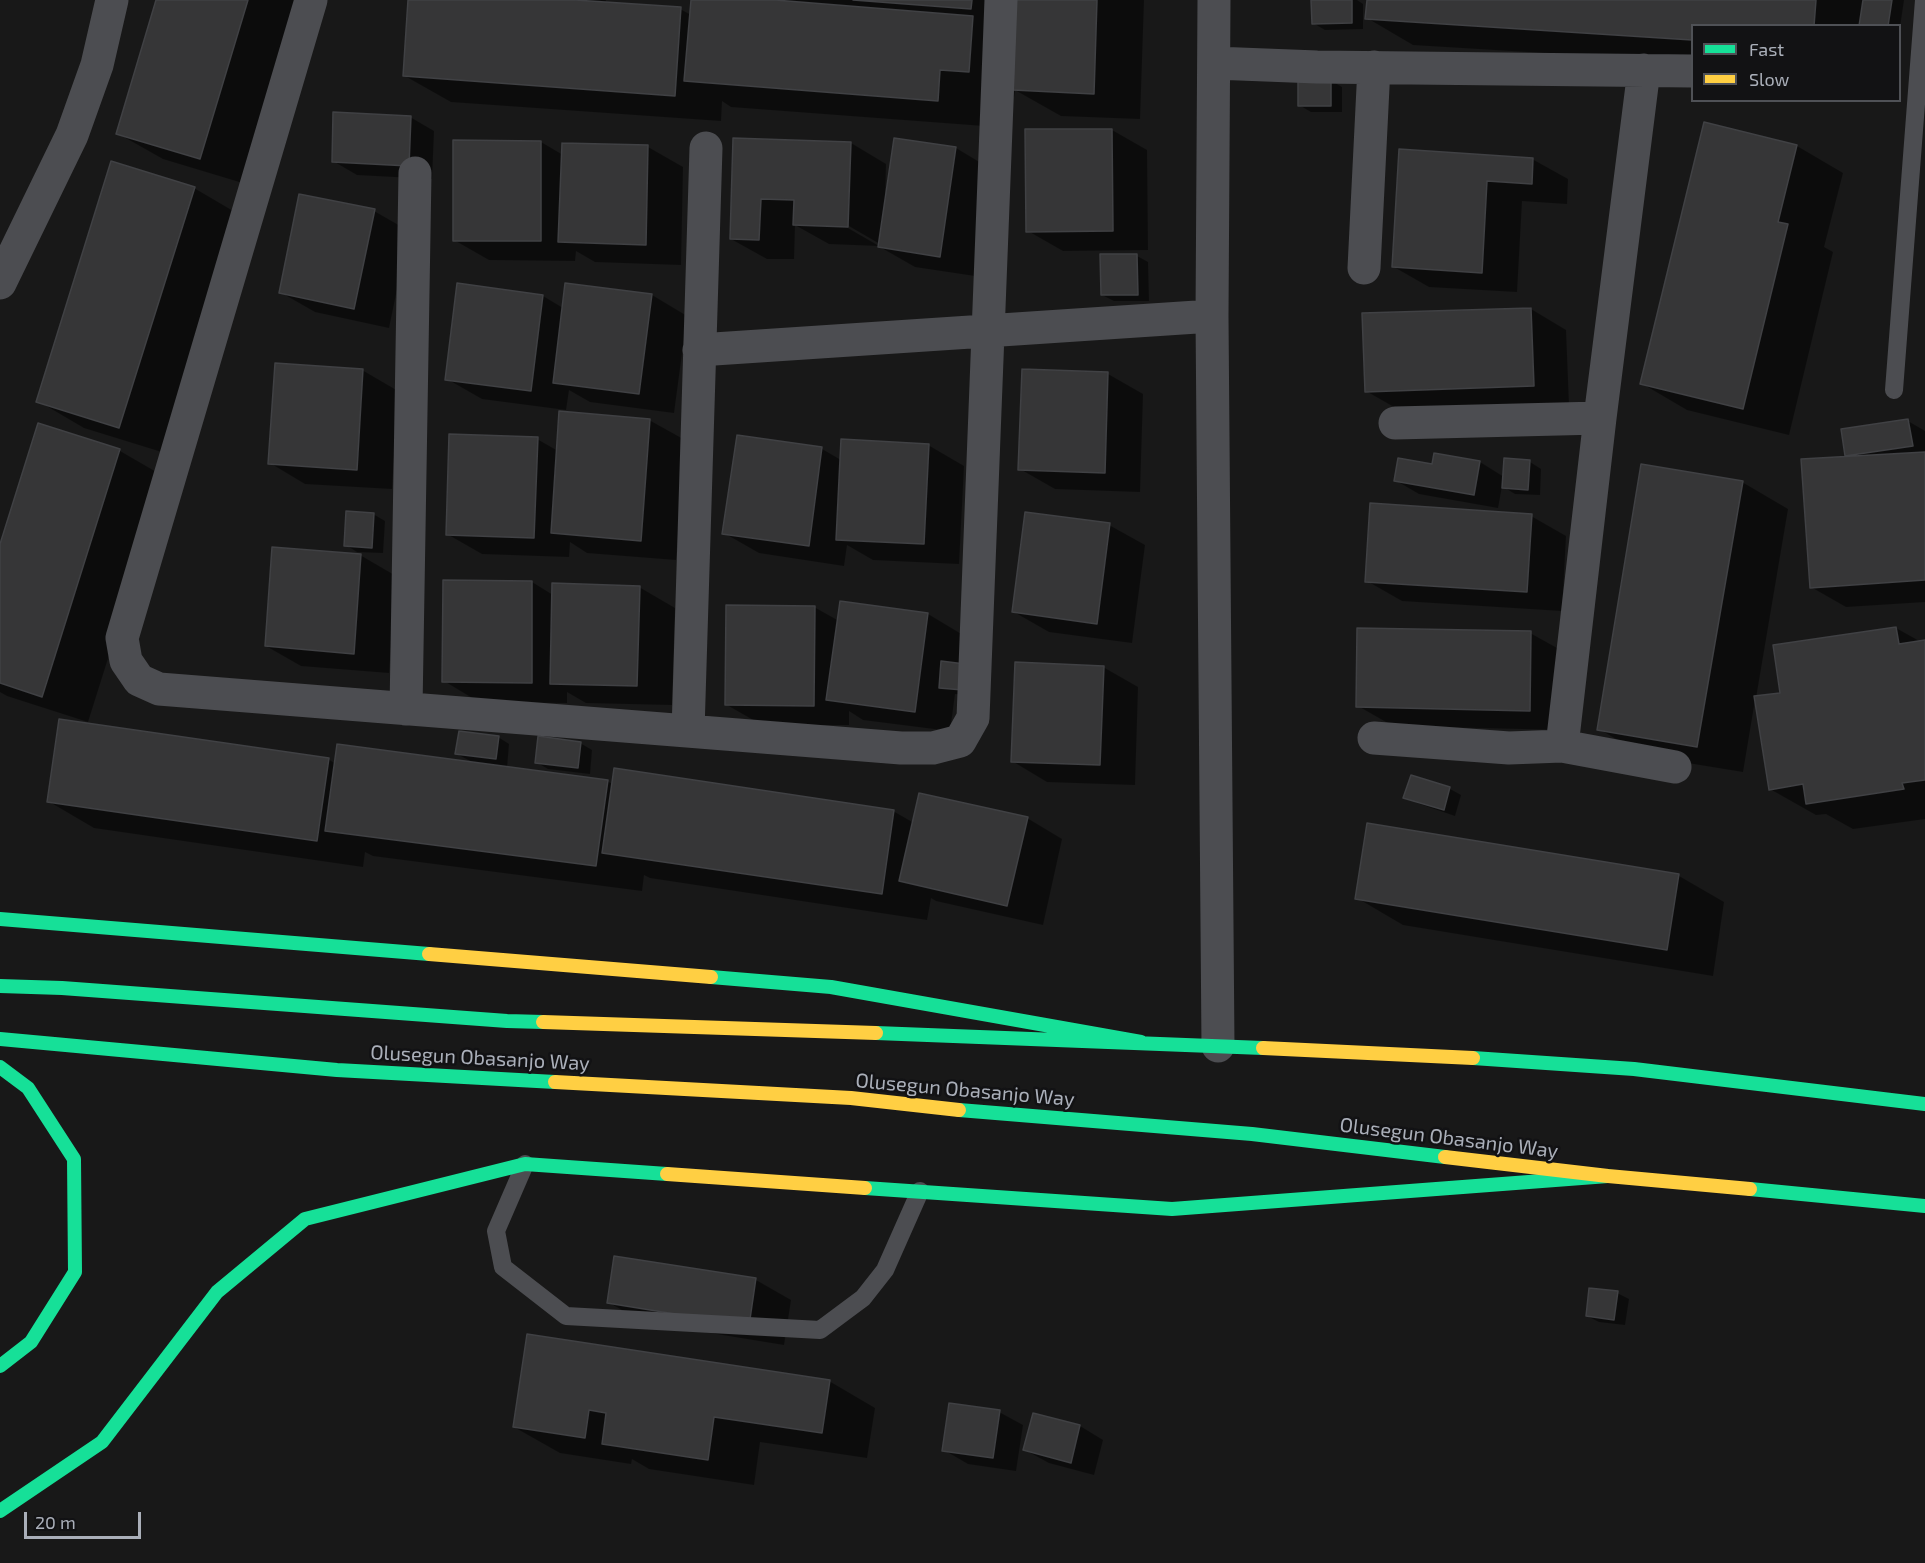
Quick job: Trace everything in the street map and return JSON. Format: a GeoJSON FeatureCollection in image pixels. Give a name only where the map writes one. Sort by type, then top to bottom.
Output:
{"type":"FeatureCollection","features":[{"type":"Feature","properties":{"kind":"main road"},"geometry":{"type":"LineString","coordinates":[[0,919],[831,987],[1141,1042]]}},
{"type":"Feature","properties":{"kind":"main road","name":"Olusegun Obasanjo Way"},"geometry":{"type":"LineString","coordinates":[[0,986],[86,990],[507,1021],[1141,1042],[1420,1054],[1634,1069],[1925,1104]]}},
{"type":"Feature","properties":{"kind":"main road","name":"Olusegun Obasanjo Way"},"geometry":{"type":"LineString","coordinates":[[0,1039],[337,1070],[851,1098],[990,1113],[1252,1134],[1608,1176],[1925,1206]]}},
{"type":"Feature","properties":{"kind":"main road"},"geometry":{"type":"LineString","coordinates":[[0,1067],[28,1088],[74,1159],[75,1261],[75,1272],[31,1342],[0,1366]]}},
{"type":"Feature","properties":{"kind":"main road"},"geometry":{"type":"LineString","coordinates":[[0,1511],[102,1442],[217,1292],[305,1219],[525,1164],[1172,1209],[1608,1176]]}},
{"type":"Feature","properties":{"kind":"street"},"geometry":{"type":"LineString","coordinates":[[0,283],[72,135],[97,64],[112,0]]}},
{"type":"Feature","properties":{"kind":"street"},"geometry":{"type":"LineString","coordinates":[[311,0],[122,638],[126,662],[139,680],[159,689],[901,748],[933,748],[960,741],[973,718],[1001,0]]}},
{"type":"Feature","properties":{"kind":"street"},"geometry":{"type":"LineString","coordinates":[[1215,0],[1212,316],[1218,1046]]}},
{"type":"Feature","properties":{"kind":"street"},"geometry":{"type":"LineString","coordinates":[[1214,63],[1691,71]]}},
{"type":"Feature","properties":{"kind":"street"},"geometry":{"type":"LineString","coordinates":[[1364,268],[1374,67]]}},
{"type":"Feature","properties":{"kind":"street"},"geometry":{"type":"LineString","coordinates":[[1562,746],[1644,70]]}},
{"type":"Feature","properties":{"kind":"street"},"geometry":{"type":"LineString","coordinates":[[688,731],[706,148]]}},
{"type":"Feature","properties":{"kind":"street"},"geometry":{"type":"LineString","coordinates":[[406,709],[415,172]]}},
{"type":"Feature","properties":{"kind":"street"},"geometry":{"type":"LineString","coordinates":[[699,350],[1212,316]]}},
{"type":"Feature","properties":{"kind":"street"},"geometry":{"type":"LineString","coordinates":[[1395,423],[1600,418]]}},
{"type":"Feature","properties":{"kind":"street"},"geometry":{"type":"LineString","coordinates":[[1374,738],[1509,748],[1562,746],[1675,767]]}},
{"type":"Feature","properties":{"kind":"lane"},"geometry":{"type":"LineString","coordinates":[[1894,390],[1924,0]]}},
{"type":"Feature","properties":{"kind":"lane"},"geometry":{"type":"LineString","coordinates":[[525,1164],[496,1231],[504,1267],[566,1316],[820,1330],[863,1298],[885,1270],[920,1191]]}},
{"type":"Feature","properties":{"kind":"building"},"geometry":{"type":"Polygon","coordinates":[[[156,0],[248,0],[200,159],[116,134],[156,0]]]}},
{"type":"Feature","properties":{"kind":"building"},"geometry":{"type":"Polygon","coordinates":[[[408,0],[575,0],[681,7],[675,96],[403,76],[408,0]]]}},
{"type":"Feature","properties":{"kind":"building"},"geometry":{"type":"Polygon","coordinates":[[[691,0],[775,0],[973,16],[969,72],[940,70],[938,101],[684,81],[691,0]]]}},
{"type":"Feature","properties":{"kind":"building"},"geometry":{"type":"Polygon","coordinates":[[[853,0],[972,0],[971,9],[853,0]]]}},
{"type":"Feature","properties":{"kind":"building"},"geometry":{"type":"Polygon","coordinates":[[[1016,0],[1097,0],[1094,94],[1013,90],[1016,0]]]}},
{"type":"Feature","properties":{"kind":"building"},"geometry":{"type":"Polygon","coordinates":[[[1311,0],[1352,0],[1352,23],[1312,24],[1311,0]]]}},
{"type":"Feature","properties":{"kind":"building"},"geometry":{"type":"Polygon","coordinates":[[[1367,0],[1816,0],[1814,24],[1691,24],[1691,40],[1365,19],[1367,0]]]}},
{"type":"Feature","properties":{"kind":"building"},"geometry":{"type":"Polygon","coordinates":[[[1863,0],[1892,0],[1888,24],[1859,24],[1863,0]]]}},
{"type":"Feature","properties":{"kind":"building"},"geometry":{"type":"Polygon","coordinates":[[[1298,78],[1331,78],[1331,106],[1298,106],[1298,78]]]}},
{"type":"Feature","properties":{"kind":"building"},"geometry":{"type":"Polygon","coordinates":[[[333,112],[411,116],[409,166],[332,162],[333,112]]]}},
{"type":"Feature","properties":{"kind":"building"},"geometry":{"type":"Polygon","coordinates":[[[1704,122],[1797,145],[1778,222],[1788,224],[1743,409],[1640,384],[1704,122]]]}},
{"type":"Feature","properties":{"kind":"building"},"geometry":{"type":"Polygon","coordinates":[[[1025,129],[1112,129],[1113,231],[1026,232],[1025,129]]]}},
{"type":"Feature","properties":{"kind":"building"},"geometry":{"type":"Polygon","coordinates":[[[733,138],[851,142],[848,227],[793,225],[794,200],[761,199],[759,240],[730,239],[733,138]]]}},
{"type":"Feature","properties":{"kind":"building"},"geometry":{"type":"Polygon","coordinates":[[[894,138],[956,147],[940,257],[878,247],[894,138]]]}},
{"type":"Feature","properties":{"kind":"building"},"geometry":{"type":"Polygon","coordinates":[[[453,140],[541,141],[541,241],[453,241],[453,140]]]}},
{"type":"Feature","properties":{"kind":"building"},"geometry":{"type":"Polygon","coordinates":[[[562,143],[648,145],[646,245],[558,242],[562,143]]]}},
{"type":"Feature","properties":{"kind":"building"},"geometry":{"type":"Polygon","coordinates":[[[1399,149],[1533,158],[1532,184],[1487,181],[1482,273],[1392,267],[1399,149]]]}},
{"type":"Feature","properties":{"kind":"building"},"geometry":{"type":"Polygon","coordinates":[[[111,161],[195,187],[119,428],[36,402],[111,161]]]}},
{"type":"Feature","properties":{"kind":"building"},"geometry":{"type":"Polygon","coordinates":[[[299,194],[375,209],[354,309],[279,293],[299,194]]]}},
{"type":"Feature","properties":{"kind":"building"},"geometry":{"type":"Polygon","coordinates":[[[1100,254],[1137,254],[1138,295],[1101,295],[1100,254]]]}},
{"type":"Feature","properties":{"kind":"building"},"geometry":{"type":"Polygon","coordinates":[[[457,283],[543,295],[531,391],[445,380],[457,283]]]}},
{"type":"Feature","properties":{"kind":"building"},"geometry":{"type":"Polygon","coordinates":[[[565,283],[652,294],[639,394],[553,383],[565,283]]]}},
{"type":"Feature","properties":{"kind":"building"},"geometry":{"type":"Polygon","coordinates":[[[1531,308],[1534,386],[1365,392],[1362,313],[1531,308]]]}},
{"type":"Feature","properties":{"kind":"building"},"geometry":{"type":"Polygon","coordinates":[[[275,363],[363,369],[357,470],[268,464],[275,363]]]}},
{"type":"Feature","properties":{"kind":"building"},"geometry":{"type":"Polygon","coordinates":[[[1022,369],[1108,372],[1105,473],[1018,470],[1022,369]]]}},
{"type":"Feature","properties":{"kind":"building"},"geometry":{"type":"Polygon","coordinates":[[[559,411],[650,419],[641,541],[551,533],[559,411]]]}},
{"type":"Feature","properties":{"kind":"building"},"geometry":{"type":"Polygon","coordinates":[[[1908,419],[1913,446],[1845,456],[1841,429],[1908,419]]]}},
{"type":"Feature","properties":{"kind":"building"},"geometry":{"type":"Polygon","coordinates":[[[38,423],[120,449],[42,697],[0,683],[0,544],[38,423]]]}},
{"type":"Feature","properties":{"kind":"building"},"geometry":{"type":"Polygon","coordinates":[[[449,434],[538,437],[534,538],[446,535],[449,434]]]}},
{"type":"Feature","properties":{"kind":"building"},"geometry":{"type":"Polygon","coordinates":[[[737,435],[822,447],[809,546],[722,534],[737,435]]]}},
{"type":"Feature","properties":{"kind":"building"},"geometry":{"type":"Polygon","coordinates":[[[841,439],[929,444],[924,544],[836,540],[841,439]]]}},
{"type":"Feature","properties":{"kind":"building"},"geometry":{"type":"Polygon","coordinates":[[[1925,452],[1925,580],[1810,588],[1801,459],[1925,452]]]}},
{"type":"Feature","properties":{"kind":"building"},"geometry":{"type":"Polygon","coordinates":[[[1434,453],[1480,461],[1474,495],[1394,481],[1398,458],[1432,464],[1434,453]]]}},
{"type":"Feature","properties":{"kind":"building"},"geometry":{"type":"Polygon","coordinates":[[[1504,458],[1530,460],[1528,490],[1502,488],[1504,458]]]}},
{"type":"Feature","properties":{"kind":"building"},"geometry":{"type":"Polygon","coordinates":[[[1641,464],[1743,481],[1697,747],[1597,730],[1641,464]]]}},
{"type":"Feature","properties":{"kind":"building"},"geometry":{"type":"Polygon","coordinates":[[[1370,503],[1532,514],[1527,592],[1365,582],[1370,503]]]}},
{"type":"Feature","properties":{"kind":"building"},"geometry":{"type":"Polygon","coordinates":[[[346,511],[374,513],[372,548],[344,546],[346,511]]]}},
{"type":"Feature","properties":{"kind":"building"},"geometry":{"type":"Polygon","coordinates":[[[1025,512],[1110,523],[1097,624],[1012,612],[1025,512]]]}},
{"type":"Feature","properties":{"kind":"building"},"geometry":{"type":"Polygon","coordinates":[[[272,547],[361,554],[354,654],[265,646],[272,547]]]}},
{"type":"Feature","properties":{"kind":"building"},"geometry":{"type":"Polygon","coordinates":[[[443,580],[532,581],[532,683],[442,682],[443,580]]]}},
{"type":"Feature","properties":{"kind":"building"},"geometry":{"type":"Polygon","coordinates":[[[552,583],[640,586],[637,686],[550,684],[552,583]]]}},
{"type":"Feature","properties":{"kind":"building"},"geometry":{"type":"Polygon","coordinates":[[[840,601],[928,613],[915,712],[826,700],[840,601]]]}},
{"type":"Feature","properties":{"kind":"building"},"geometry":{"type":"Polygon","coordinates":[[[726,605],[815,606],[814,706],[725,705],[726,605]]]}},
{"type":"Feature","properties":{"kind":"building"},"geometry":{"type":"Polygon","coordinates":[[[1896,627],[1899,644],[1925,640],[1925,780],[1902,783],[1904,789],[1806,804],[1803,784],[1769,790],[1754,696],[1780,693],[1773,645],[1896,627]]]}},
{"type":"Feature","properties":{"kind":"building"},"geometry":{"type":"Polygon","coordinates":[[[1357,628],[1531,631],[1530,711],[1356,707],[1357,628]]]}},
{"type":"Feature","properties":{"kind":"building"},"geometry":{"type":"Polygon","coordinates":[[[941,661],[965,664],[963,690],[939,688],[941,661]]]}},
{"type":"Feature","properties":{"kind":"building"},"geometry":{"type":"Polygon","coordinates":[[[1015,662],[1104,666],[1100,765],[1011,762],[1015,662]]]}},
{"type":"Feature","properties":{"kind":"building"},"geometry":{"type":"Polygon","coordinates":[[[59,719],[329,758],[317,841],[47,802],[59,719]]]}},
{"type":"Feature","properties":{"kind":"building"},"geometry":{"type":"Polygon","coordinates":[[[459,731],[499,736],[496,759],[455,754],[459,731]]]}},
{"type":"Feature","properties":{"kind":"building"},"geometry":{"type":"Polygon","coordinates":[[[538,736],[581,742],[578,768],[535,763],[538,736]]]}},
{"type":"Feature","properties":{"kind":"building"},"geometry":{"type":"Polygon","coordinates":[[[337,744],[608,780],[596,866],[325,831],[337,744]]]}},
{"type":"Feature","properties":{"kind":"building"},"geometry":{"type":"Polygon","coordinates":[[[614,768],[894,810],[882,894],[602,853],[614,768]]]}},
{"type":"Feature","properties":{"kind":"building"},"geometry":{"type":"Polygon","coordinates":[[[1411,775],[1450,787],[1444,810],[1403,798],[1411,775]]]}},
{"type":"Feature","properties":{"kind":"building"},"geometry":{"type":"Polygon","coordinates":[[[919,793],[1028,817],[1007,906],[899,881],[919,793]]]}},
{"type":"Feature","properties":{"kind":"building"},"geometry":{"type":"Polygon","coordinates":[[[1367,823],[1679,874],[1667,950],[1355,899],[1367,823]]]}},
{"type":"Feature","properties":{"kind":"building"},"geometry":{"type":"Polygon","coordinates":[[[614,1256],[756,1278],[749,1326],[607,1303],[614,1256]]]}},
{"type":"Feature","properties":{"kind":"building"},"geometry":{"type":"Polygon","coordinates":[[[1589,1288],[1618,1291],[1614,1320],[1586,1316],[1589,1288]]]}},
{"type":"Feature","properties":{"kind":"building"},"geometry":{"type":"Polygon","coordinates":[[[527,1334],[830,1380],[822,1433],[714,1417],[708,1460],[602,1444],[606,1413],[589,1410],[585,1438],[513,1427],[527,1334]]]}},
{"type":"Feature","properties":{"kind":"building"},"geometry":{"type":"Polygon","coordinates":[[[949,1403],[1000,1410],[993,1458],[942,1451],[949,1403]]]}},
{"type":"Feature","properties":{"kind":"building"},"geometry":{"type":"Polygon","coordinates":[[[1033,1413],[1080,1425],[1071,1463],[1023,1450],[1033,1413]]]}},
{"type":"Feature","properties":{"kind":"traffic: fast"},"geometry":{"type":"LineString","coordinates":[[0,919],[429,954]]}},
{"type":"Feature","properties":{"kind":"traffic: fast"},"geometry":{"type":"LineString","coordinates":[[711,977],[831,987],[1141,1042]]}},
{"type":"Feature","properties":{"kind":"traffic: fast"},"geometry":{"type":"LineString","coordinates":[[0,986],[62,988],[543,1022]]}},
{"type":"Feature","properties":{"kind":"traffic: fast"},"geometry":{"type":"LineString","coordinates":[[876,1033],[1263,1048]]}},
{"type":"Feature","properties":{"kind":"traffic: fast"},"geometry":{"type":"LineString","coordinates":[[0,1039],[337,1070],[555,1082]]}},
{"type":"Feature","properties":{"kind":"traffic: fast"},"geometry":{"type":"LineString","coordinates":[[1473,1058],[1634,1069],[1925,1104]]}},
{"type":"Feature","properties":{"kind":"traffic: fast"},"geometry":{"type":"LineString","coordinates":[[0,1067],[28,1088],[74,1159],[75,1272],[31,1342],[0,1366]]}},
{"type":"Feature","properties":{"kind":"traffic: fast"},"geometry":{"type":"LineString","coordinates":[[959,1110],[1252,1134],[1445,1157]]}},
{"type":"Feature","properties":{"kind":"traffic: fast"},"geometry":{"type":"LineString","coordinates":[[0,1511],[102,1442],[217,1292],[305,1219],[525,1164],[667,1174]]}},
{"type":"Feature","properties":{"kind":"traffic: fast"},"geometry":{"type":"LineString","coordinates":[[865,1188],[1172,1209],[1608,1176]]}},
{"type":"Feature","properties":{"kind":"traffic: fast"},"geometry":{"type":"LineString","coordinates":[[1750,1189],[1925,1206]]}},
{"type":"Feature","properties":{"kind":"traffic: slow"},"geometry":{"type":"LineString","coordinates":[[429,954],[711,977]]}},
{"type":"Feature","properties":{"kind":"traffic: slow"},"geometry":{"type":"LineString","coordinates":[[543,1022],[876,1033]]}},
{"type":"Feature","properties":{"kind":"traffic: slow"},"geometry":{"type":"LineString","coordinates":[[1263,1048],[1473,1058]]}},
{"type":"Feature","properties":{"kind":"traffic: slow"},"geometry":{"type":"LineString","coordinates":[[555,1082],[851,1098],[959,1110]]}},
{"type":"Feature","properties":{"kind":"traffic: slow"},"geometry":{"type":"LineString","coordinates":[[1445,1157],[1608,1176],[1750,1189]]}},
{"type":"Feature","properties":{"kind":"traffic: slow"},"geometry":{"type":"LineString","coordinates":[[667,1174],[865,1188]]}}]}
